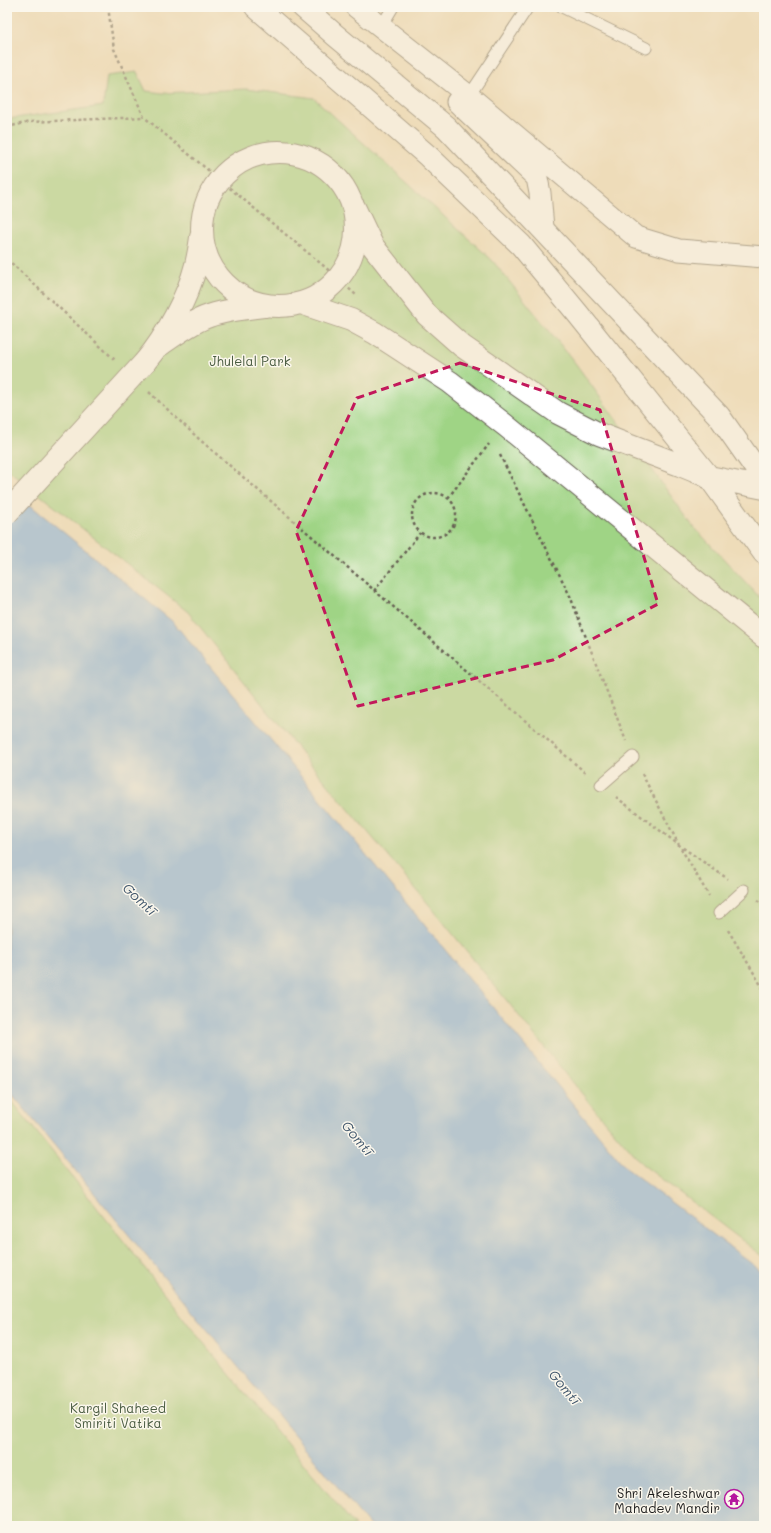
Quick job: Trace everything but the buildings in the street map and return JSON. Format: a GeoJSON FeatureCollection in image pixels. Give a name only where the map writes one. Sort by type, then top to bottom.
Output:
{"type":"FeatureCollection","features":[{"type":"Feature","properties":{"kind":"street"},"geometry":{"type":"LineString","coordinates":[[256,7],[428,156],[521,245],[709,477],[764,553]]}},
{"type":"Feature","properties":{"kind":"street"},"geometry":{"type":"LineString","coordinates":[[303,7],[446,127],[719,416],[764,480]]}},
{"type":"Feature","properties":{"kind":"street"},"geometry":{"type":"LineString","coordinates":[[356,7],[469,96],[636,237],[679,250],[764,257]]}},
{"type":"Feature","properties":{"kind":"street"},"geometry":{"type":"LineString","coordinates":[[384,29],[476,122],[537,178],[540,192],[543,228]]}},
{"type":"Feature","properties":{"kind":"street"},"geometry":{"type":"LineString","coordinates":[[151,355],[187,291],[196,266],[207,200],[220,180],[227,172],[241,162],[257,155],[274,152],[292,153],[308,158],[324,166],[337,177],[347,191],[372,245],[427,315],[462,346],[558,413],[600,434],[709,477],[764,488]]}},
{"type":"Feature","properties":{"kind":"street"},"geometry":{"type":"LineString","coordinates":[[7,513],[151,355],[183,329],[208,316],[226,311],[267,305],[284,306],[302,303],[318,296],[332,286],[351,258],[356,241],[357,224],[354,207]]}},
{"type":"Feature","properties":{"kind":"street"},"geometry":{"type":"LineString","coordinates":[[202,234],[205,251],[212,267],[222,281],[235,292],[251,300],[267,305]]}},
{"type":"Feature","properties":{"kind":"street"},"geometry":{"type":"LineString","coordinates":[[302,303],[351,320],[375,333],[450,382],[505,425],[764,637]]}},
{"type":"Feature","properties":{"kind":"lane"},"geometry":{"type":"LineString","coordinates":[[384,29],[393,7]]}},
{"type":"Feature","properties":{"kind":"lane"},"geometry":{"type":"LineString","coordinates":[[469,96],[528,7]]}},
{"type":"Feature","properties":{"kind":"lane"},"geometry":{"type":"LineString","coordinates":[[562,7],[646,48]]}},
{"type":"Feature","properties":{"kind":"lane"},"geometry":{"type":"LineString","coordinates":[[601,785],[633,757]]}},
{"type":"Feature","properties":{"kind":"lane"},"geometry":{"type":"LineString","coordinates":[[719,913],[744,890]]}},
{"type":"Feature","properties":{"kind":"path"},"geometry":{"type":"LineString","coordinates":[[108,7],[114,49],[144,117],[361,299]]}},
{"type":"Feature","properties":{"kind":"path"},"geometry":{"type":"LineString","coordinates":[[7,127],[30,122],[144,117]]}},
{"type":"Feature","properties":{"kind":"path"},"geometry":{"type":"LineString","coordinates":[[7,259],[117,363]]}},
{"type":"Feature","properties":{"kind":"path"},"geometry":{"type":"LineString","coordinates":[[146,390],[199,439],[579,768],[679,845],[764,904]]}},
{"type":"Feature","properties":{"kind":"path"},"geometry":{"type":"LineString","coordinates":[[448,498],[493,439]]}},
{"type":"Feature","properties":{"kind":"path"},"geometry":{"type":"LineString","coordinates":[[500,453],[570,596],[633,757],[679,845],[764,990]]}},
{"type":"Feature","properties":{"kind":"path"},"geometry":{"type":"LineString","coordinates":[[434,493],[441,494],[448,498],[453,503],[456,511],[454,526],[449,532],[442,536],[427,536],[420,533],[412,521],[413,508],[416,502],[428,494],[434,493]]}},
{"type":"Feature","properties":{"kind":"path"},"geometry":{"type":"LineString","coordinates":[[374,591],[420,533]]}},
{"type":"Feature","properties":{"kind":"highlighted area"},"geometry":{"type":"Polygon","coordinates":[[[460,363],[600,410],[658,604],[553,660],[358,706],[296,531],[357,398],[460,363]]]}},
{"type":"Feature","properties":{"kind":"green space","name":"Jhulelal Park"},"geometry":{"type":"Polygon","coordinates":[[[137,72],[146,91],[163,93],[246,89],[314,98],[492,260],[576,364],[692,525],[764,602],[764,1257],[642,1164],[596,1111],[431,907],[308,761],[188,612],[7,469],[7,119],[103,106],[107,76],[137,72]]]}},
{"type":"Feature","properties":{"kind":"green space","name":"Kargil Shaheed Smiriti Vatika"},"geometry":{"type":"Polygon","coordinates":[[[7,1095],[192,1329],[355,1526],[7,1526],[7,1095]]]}},
{"type":"Feature","properties":{"kind":"water","name":"Gomtī"},"geometry":{"type":"Polygon","coordinates":[[[7,486],[173,622],[626,1168],[764,1273],[764,1526],[370,1526],[7,1088],[7,486]]]}},
{"type":"Feature","properties":{"kind":"place","name":"Shri Akeleshwar Mahadev Mandir"},"geometry":{"type":"Point","coordinates":[734,1499]}}]}
